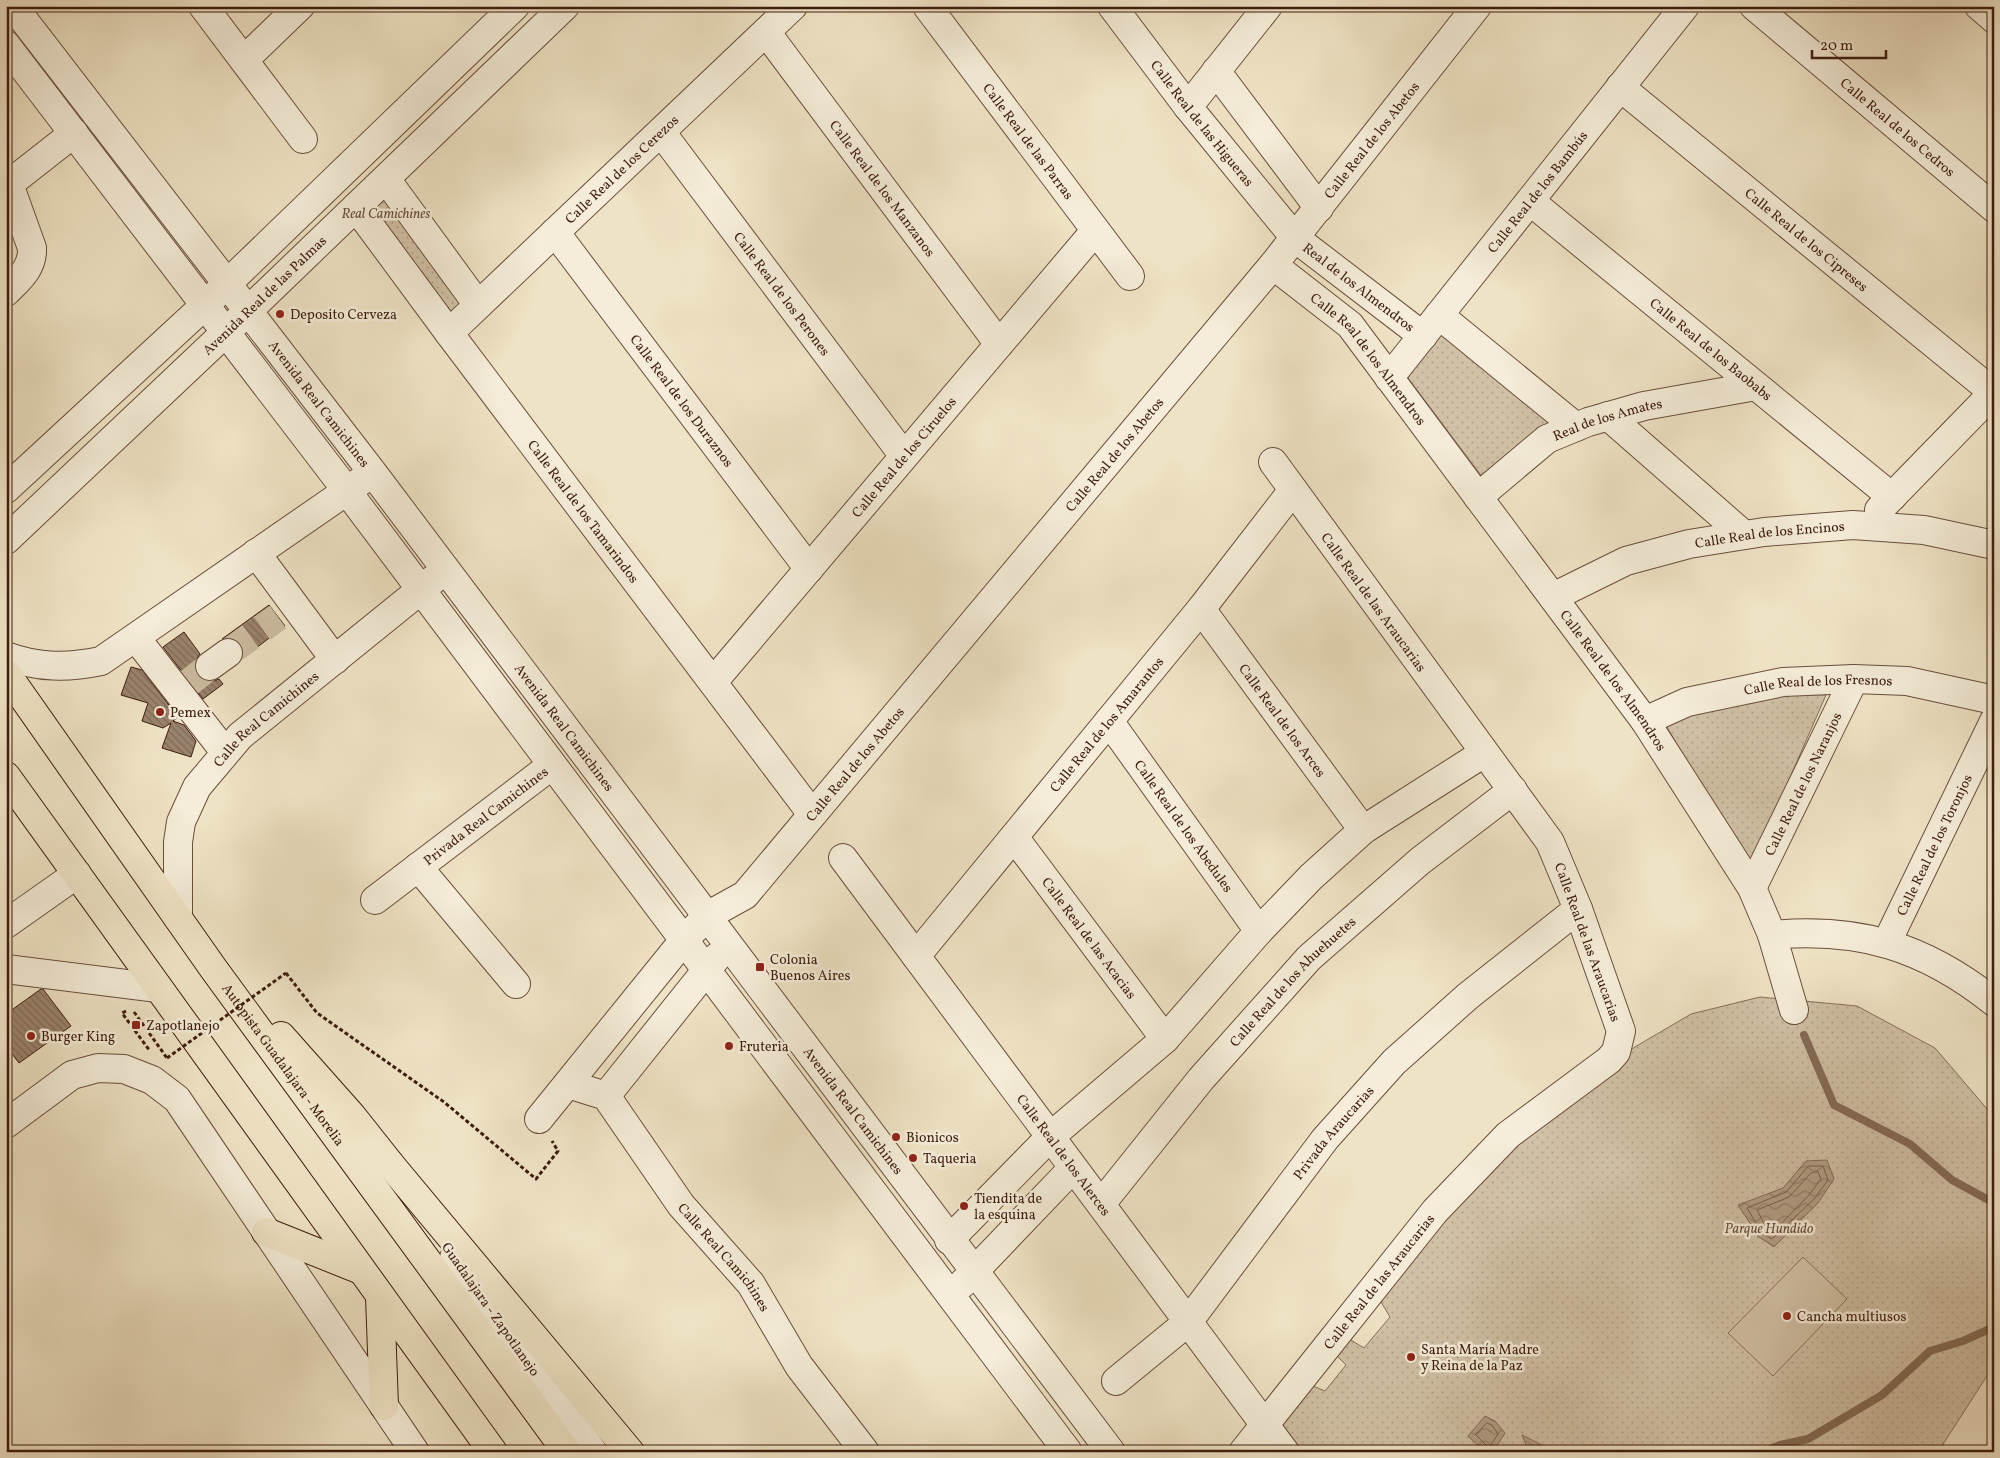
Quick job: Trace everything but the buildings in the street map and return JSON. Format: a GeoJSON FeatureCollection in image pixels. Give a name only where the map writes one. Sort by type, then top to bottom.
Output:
{"type":"FeatureCollection","features":[{"type":"Feature","properties":{"kind":"main road","name":"Autopista Guadalajara - Morelia"},"geometry":{"type":"LineString","coordinates":[[6,672],[213,968],[567,1452]]}},
{"type":"Feature","properties":{"kind":"main road"},"geometry":{"type":"LineString","coordinates":[[6,776],[486,1446]]}},
{"type":"Feature","properties":{"kind":"main road"},"geometry":{"type":"LineString","coordinates":[[213,968],[312,1069],[630,1452]]}},
{"type":"Feature","properties":{"kind":"main road"},"geometry":{"type":"LineString","coordinates":[[266,1232],[361,1270]]}},
{"type":"Feature","properties":{"kind":"main road"},"geometry":{"type":"LineString","coordinates":[[380,1297],[384,1406]]}},
{"type":"Feature","properties":{"kind":"street","name":"Avenida Real Camichines"},"geometry":{"type":"LineString","coordinates":[[12,6],[373,473],[949,1240],[1111,1452]]}},
{"type":"Feature","properties":{"kind":"street"},"geometry":{"type":"LineString","coordinates":[[203,6],[303,138]]}},
{"type":"Feature","properties":{"kind":"street"},"geometry":{"type":"LineString","coordinates":[[244,60],[300,6]]}},
{"type":"Feature","properties":{"kind":"street"},"geometry":{"type":"LineString","coordinates":[[6,489],[228,284],[514,6]]}},
{"type":"Feature","properties":{"kind":"street","name":"Avenida Real de las Palmas"},"geometry":{"type":"LineString","coordinates":[[6,540],[226,333],[565,6]]}},
{"type":"Feature","properties":{"kind":"street","name":"Calle Real de los Cerezos"},"geometry":{"type":"LineString","coordinates":[[449,333],[793,6]]}},
{"type":"Feature","properties":{"kind":"street","name":"Calle Real de las Parras"},"geometry":{"type":"LineString","coordinates":[[927,6],[1130,276]]}},
{"type":"Feature","properties":{"kind":"street","name":"Calle Real de las Higueras"},"geometry":{"type":"LineString","coordinates":[[1112,6],[1188,107],[1295,238]]}},
{"type":"Feature","properties":{"kind":"street"},"geometry":{"type":"LineString","coordinates":[[1188,107],[1268,6]]}},
{"type":"Feature","properties":{"kind":"street","name":"Calle Real de los Abetos"},"geometry":{"type":"LineString","coordinates":[[539,1119],[684,940],[707,916],[744,895],[1273,265],[1477,6]]}},
{"type":"Feature","properties":{"kind":"street","name":"Calle Real de los Bambús"},"geometry":{"type":"LineString","coordinates":[[1389,378],[1684,6]]}},
{"type":"Feature","properties":{"kind":"street","name":"Calle Real de los Cedros"},"geometry":{"type":"LineString","coordinates":[[1754,6],[1994,208]]}},
{"type":"Feature","properties":{"kind":"street"},"geometry":{"type":"LineString","coordinates":[[1979,6],[1994,18]]}},
{"type":"Feature","properties":{"kind":"street","name":"Calle Real de los Manzanos"},"geometry":{"type":"LineString","coordinates":[[766,32],[999,344]]}},
{"type":"Feature","properties":{"kind":"street"},"geometry":{"type":"LineString","coordinates":[[6,45],[347,491],[420,591],[1068,1452]]}},
{"type":"Feature","properties":{"kind":"street"},"geometry":{"type":"LineString","coordinates":[[457,62],[481,87]]}},
{"type":"Feature","properties":{"kind":"street"},"geometry":{"type":"LineString","coordinates":[[1216,72],[1319,208]]}},
{"type":"Feature","properties":{"kind":"street","name":"Calle Real de los Cipreses"},"geometry":{"type":"LineString","coordinates":[[1620,87],[1994,392]]}},
{"type":"Feature","properties":{"kind":"street","name":"Calle Real de los Perones"},"geometry":{"type":"LineString","coordinates":[[661,132],[904,456]]}},
{"type":"Feature","properties":{"kind":"street"},"geometry":{"type":"LineString","coordinates":[[6,292],[25,273],[32,256],[32,248],[7,183],[74,133]]}},
{"type":"Feature","properties":{"kind":"street"},"geometry":{"type":"LineString","coordinates":[[386,179],[478,305]]}},
{"type":"Feature","properties":{"kind":"street","name":"Calle Real de los Baobabs"},"geometry":{"type":"LineString","coordinates":[[1530,201],[1892,498]]}},
{"type":"Feature","properties":{"kind":"street","name":"Calle Real de los Tamarindos"},"geometry":{"type":"LineString","coordinates":[[356,207],[812,814]]}},
{"type":"Feature","properties":{"kind":"street","name":"Calle Real de los Ciruelos"},"geometry":{"type":"LineString","coordinates":[[713,682],[1095,231]]}},
{"type":"Feature","properties":{"kind":"street","name":"Calle Real de los Duraznos"},"geometry":{"type":"LineString","coordinates":[[555,232],[809,569]]}},
{"type":"Feature","properties":{"kind":"street","name":"Real de los Almendros"},"geometry":{"type":"LineString","coordinates":[[1295,238],[1431,325],[1576,427]]}},
{"type":"Feature","properties":{"kind":"street","name":"Calle Real de los Almendros"},"geometry":{"type":"LineString","coordinates":[[1273,265],[1350,325],[1645,721],[1752,888],[1772,935],[1794,1010]]}},
{"type":"Feature","properties":{"kind":"street","name":"Real de los Amates"},"geometry":{"type":"LineString","coordinates":[[1478,497],[1546,440],[1576,427],[1644,406],[1756,386]]}},
{"type":"Feature","properties":{"kind":"street"},"geometry":{"type":"LineString","coordinates":[[1865,526],[1994,392]]}},
{"type":"Feature","properties":{"kind":"street"},"geometry":{"type":"LineString","coordinates":[[1608,416],[1744,536]]}},
{"type":"Feature","properties":{"kind":"street","name":"Calle Real de las Araucarias"},"geometry":{"type":"LineString","coordinates":[[1242,1452],[1435,1210],[1508,1135],[1616,1052],[1621,1031],[1578,909],[1550,842],[1273,462]]}},
{"type":"Feature","properties":{"kind":"street"},"geometry":{"type":"LineString","coordinates":[[6,656],[34,664],[55,667],[78,666],[101,661],[373,473]]}},
{"type":"Feature","properties":{"kind":"street","name":"Calle Real de los Amarantos"},"geometry":{"type":"LineString","coordinates":[[916,956],[1201,609],[1294,490]]}},
{"type":"Feature","properties":{"kind":"street","name":"Calle Real de los Encinos"},"geometry":{"type":"LineString","coordinates":[[1553,597],[1626,561],[1689,544],[1744,536],[1865,526],[1924,530],[1994,544]]}},
{"type":"Feature","properties":{"kind":"street"},"geometry":{"type":"LineString","coordinates":[[256,553],[286,611],[335,660]]}},
{"type":"Feature","properties":{"kind":"street","name":"Calle Real Camichines"},"geometry":{"type":"LineString","coordinates":[[178,918],[176,869],[181,822],[198,787],[240,736],[445,570]]}},
{"type":"Feature","properties":{"kind":"street","name":"Calle Real de los Arces"},"geometry":{"type":"LineString","coordinates":[[1201,609],[1363,830]]}},
{"type":"Feature","properties":{"kind":"street"},"geometry":{"type":"LineString","coordinates":[[136,638],[182,688],[225,752]]}},
{"type":"Feature","properties":{"kind":"street","name":"Calle Real de los Fresnos"},"geometry":{"type":"LineString","coordinates":[[1645,721],[1687,702],[1731,691],[1783,682],[1854,679],[1907,681],[1994,700]]}},
{"type":"Feature","properties":{"kind":"street","name":"Calle Real de los Naranjos"},"geometry":{"type":"LineString","coordinates":[[1752,888],[1854,679]]}},
{"type":"Feature","properties":{"kind":"street","name":"Calle Real de los Abedules"},"geometry":{"type":"LineString","coordinates":[[1109,721],[1259,930]]}},
{"type":"Feature","properties":{"kind":"street","name":"Calle Real de los Toronjos"},"geometry":{"type":"LineString","coordinates":[[1887,942],[1994,722]]}},
{"type":"Feature","properties":{"kind":"street"},"geometry":{"type":"LineString","coordinates":[[949,1240],[1051,1136],[1165,1038],[1259,930],[1311,877],[1363,830],[1484,753]]}},
{"type":"Feature","properties":{"kind":"street","name":"Privada Real Camichines"},"geometry":{"type":"LineString","coordinates":[[375,900],[552,765]]}},
{"type":"Feature","properties":{"kind":"street","name":"Calle Real de los Ahuehuetes"},"geometry":{"type":"LineString","coordinates":[[1101,1204],[1201,1079],[1308,958],[1420,861],[1513,790]]}},
{"type":"Feature","properties":{"kind":"street","name":"Calle Real de las Acacias"},"geometry":{"type":"LineString","coordinates":[[1014,837],[1165,1038]]}},
{"type":"Feature","properties":{"kind":"street","name":"Calle Real de los Alerces"},"geometry":{"type":"LineString","coordinates":[[843,858],[1285,1452]]}},
{"type":"Feature","properties":{"kind":"street","name":"Privada Real Camichines"},"geometry":{"type":"LineString","coordinates":[[418,867],[516,984]]}},
{"type":"Feature","properties":{"kind":"street"},"geometry":{"type":"LineString","coordinates":[[6,924],[77,874]]}},
{"type":"Feature","properties":{"kind":"street","name":"Calle Real de los Abetos"},"geometry":{"type":"LineString","coordinates":[[606,1096],[706,969],[728,944],[744,895]]}},
{"type":"Feature","properties":{"kind":"street","name":"Privada Araucarias"},"geometry":{"type":"LineString","coordinates":[[1116,1380],[1188,1322],[1340,1120],[1394,1062],[1468,996],[1578,909]]}},
{"type":"Feature","properties":{"kind":"street"},"geometry":{"type":"LineString","coordinates":[[1772,935],[1806,932],[1841,933],[1887,942],[1926,959],[1972,985],[1994,1002]]}},
{"type":"Feature","properties":{"kind":"street"},"geometry":{"type":"LineString","coordinates":[[6,969],[158,988]]}},
{"type":"Feature","properties":{"kind":"street"},"geometry":{"type":"LineString","coordinates":[[6,1124],[72,1075],[98,1068],[124,1069],[152,1080],[177,1099],[415,1452]]}},
{"type":"Feature","properties":{"kind":"street"},"geometry":{"type":"LineString","coordinates":[[568,1084],[606,1096]]}},
{"type":"Feature","properties":{"kind":"street","name":"Calle Real Camichines"},"geometry":{"type":"LineString","coordinates":[[606,1096],[681,1205],[751,1284],[799,1366],[865,1452]]}},
{"type":"Feature","properties":{"kind":"street","name":"Guadalajara - Zapotlanejo"},"geometry":{"type":"LineString","coordinates":[[390,1164],[476,1289],[593,1452]]}},
{"type":"Feature","properties":{"kind":"street"},"geometry":{"type":"LineString","coordinates":[[952,1297],[973,1271],[1073,1168]]}},
{"type":"Feature","properties":{"kind":"path"},"geometry":{"type":"LineString","coordinates":[[152,1080],[165,1070],[122,1013],[130,1008],[167,1058],[286,972],[317,1013],[444,1102],[536,1179],[558,1152],[539,1119]]}},
{"type":"Feature","properties":{"kind":"green space","name":"Real Camichines"},"geometry":{"type":"Polygon","coordinates":[[[386,187],[471,305],[449,322],[363,208],[386,187]]]}},
{"type":"Feature","properties":{"kind":"green space"},"geometry":{"type":"Polygon","coordinates":[[[1443,326],[1564,424],[1486,482],[1408,378],[1426,344],[1443,326]]]}},
{"type":"Feature","properties":{"kind":"green space"},"geometry":{"type":"Polygon","coordinates":[[[1789,694],[1826,695],[1750,869],[1664,722],[1685,715],[1789,694]]]}},
{"type":"Feature","properties":{"kind":"green space","name":"Parque Hundido"},"geometry":{"type":"Polygon","coordinates":[[[1760,997],[1857,1006],[1935,1048],[1994,1117],[1994,1365],[1938,1452],[1297,1452],[1281,1426],[1297,1393],[1313,1386],[1325,1391],[1346,1365],[1337,1356],[1349,1339],[1364,1348],[1390,1317],[1381,1302],[1382,1296],[1479,1178],[1623,1054],[1691,1014],[1760,997]]]}},
{"type":"Feature","properties":{"kind":"green space","name":"Cancha multiusos"},"geometry":{"type":"Polygon","coordinates":[[[1803,1257],[1847,1299],[1773,1376],[1728,1333],[1803,1257]]]}},
{"type":"Feature","properties":{"kind":"water"},"geometry":{"type":"Polygon","coordinates":[[[1827,1160],[1834,1179],[1818,1203],[1774,1247],[1759,1237],[1738,1205],[1783,1188],[1806,1161],[1827,1160]]]}},
{"type":"Feature","properties":{"kind":"water"},"geometry":{"type":"Polygon","coordinates":[[[1485,1416],[1495,1421],[1505,1433],[1493,1452],[1485,1452],[1468,1436],[1485,1416]]]}},
{"type":"Feature","properties":{"kind":"water"},"geometry":{"type":"Polygon","coordinates":[[[1522,1435],[1556,1452],[1529,1452],[1522,1435]]]}},
{"type":"Feature","properties":{"kind":"waterway"},"geometry":{"type":"LineString","coordinates":[[1804,1035],[1834,1105],[1910,1144],[1952,1180],[1994,1203]]}},
{"type":"Feature","properties":{"kind":"waterway"},"geometry":{"type":"LineString","coordinates":[[1763,1452],[1780,1445],[1808,1439],[1882,1395],[1930,1351],[1963,1341],[1994,1327]]}},
{"type":"Feature","properties":{"kind":"tunnel"},"geometry":{"type":"LineString","coordinates":[[228,653],[278,617]]}},
{"type":"Feature","properties":{"kind":"tunnel"},"geometry":{"type":"LineString","coordinates":[[187,684],[210,666]]}},
{"type":"Feature","properties":{"kind":"place","name":"Deposito Cerveza"},"geometry":{"type":"Point","coordinates":[280,314]}},
{"type":"Feature","properties":{"kind":"place","name":"Pemex"},"geometry":{"type":"Point","coordinates":[160,712]}},
{"type":"Feature","properties":{"kind":"place","name":"Colonia Buenos Aires"},"geometry":{"type":"Point","coordinates":[760,967]}},
{"type":"Feature","properties":{"kind":"place","name":"Zapotlanejo"},"geometry":{"type":"Point","coordinates":[136,1025]}},
{"type":"Feature","properties":{"kind":"place","name":"Burger King"},"geometry":{"type":"Point","coordinates":[31,1036]}},
{"type":"Feature","properties":{"kind":"place","name":"Fruteria"},"geometry":{"type":"Point","coordinates":[729,1046]}},
{"type":"Feature","properties":{"kind":"place","name":"Bionicos"},"geometry":{"type":"Point","coordinates":[896,1137]}},
{"type":"Feature","properties":{"kind":"place","name":"Taqueria"},"geometry":{"type":"Point","coordinates":[913,1158]}},
{"type":"Feature","properties":{"kind":"place","name":"Tiendita de la esquina"},"geometry":{"type":"Point","coordinates":[964,1206]}},
{"type":"Feature","properties":{"kind":"place","name":"Cancha multiusos"},"geometry":{"type":"Point","coordinates":[1787,1316]}},
{"type":"Feature","properties":{"kind":"place","name":"Santa María Madre y Reina de la Paz"},"geometry":{"type":"Point","coordinates":[1411,1357]}}]}
